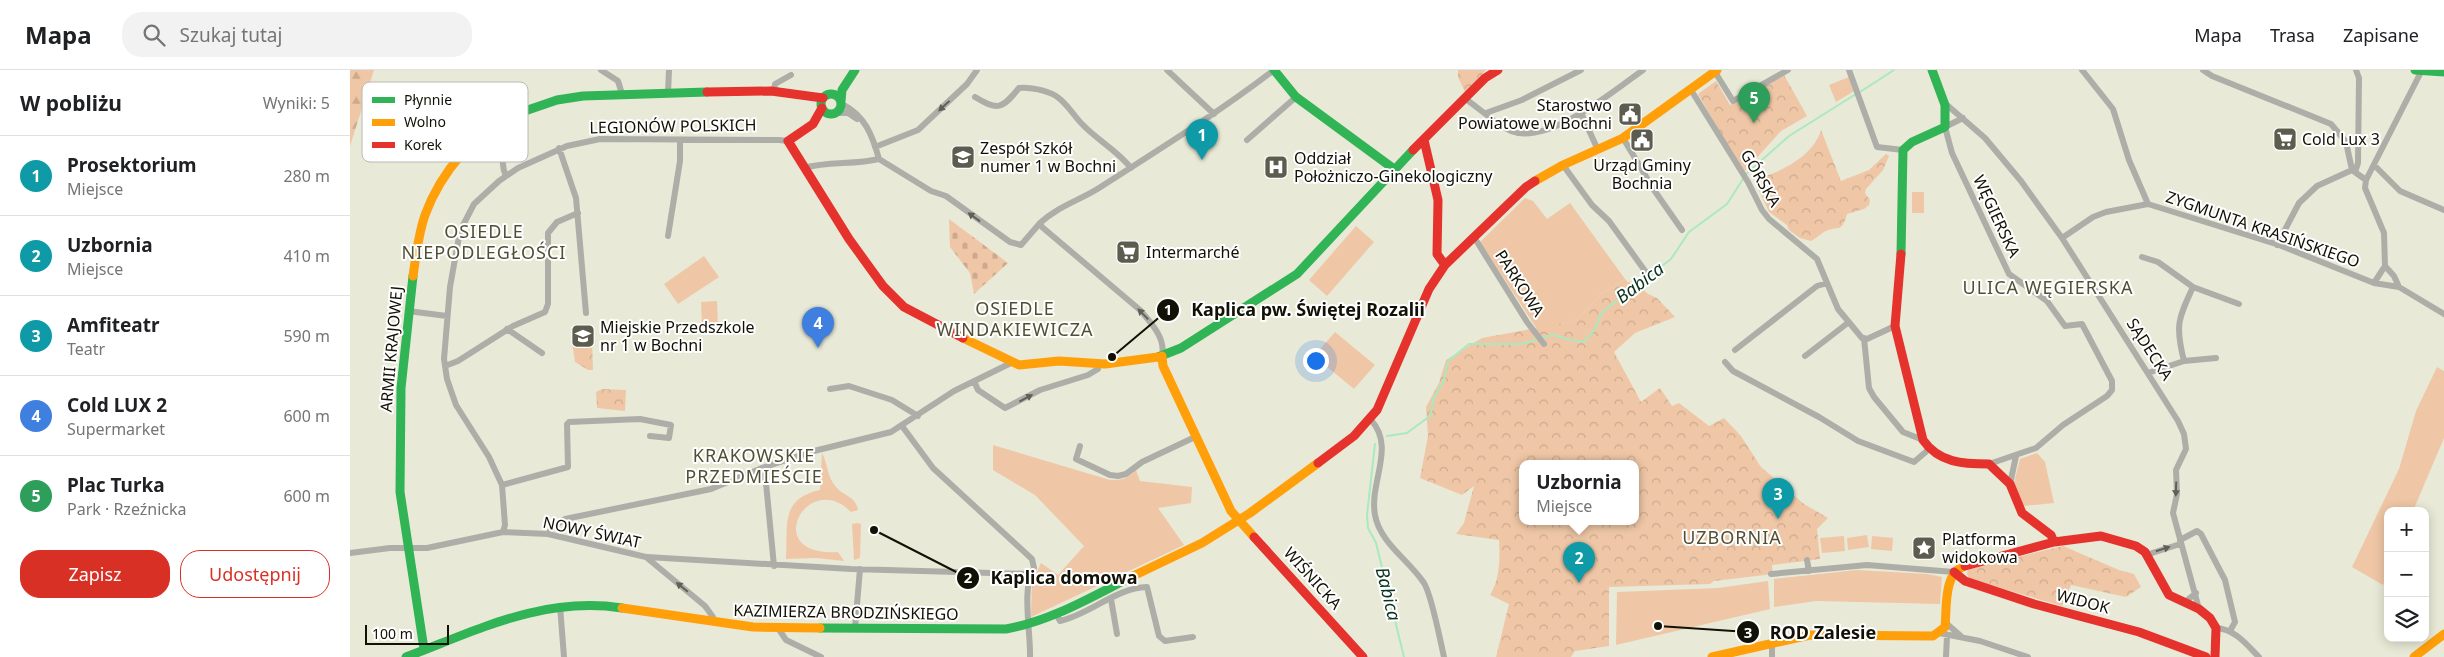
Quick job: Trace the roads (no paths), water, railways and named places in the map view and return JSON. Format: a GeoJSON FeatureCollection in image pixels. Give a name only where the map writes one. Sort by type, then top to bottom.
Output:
{"type":"FeatureCollection","features":[{"type":"Feature","properties":{"kind":"street"},"geometry":{"type":"LineString","coordinates":[[668,93],[669,70]]}},
{"type":"Feature","properties":{"kind":"street"},"geometry":{"type":"LineString","coordinates":[[776,92],[774,84],[791,75],[784,70]]}},
{"type":"Feature","properties":{"kind":"street"},"geometry":{"type":"LineString","coordinates":[[850,70],[839,88],[824,102],[818,120],[788,142],[854,247],[895,299],[904,307],[1011,363],[1020,365],[1059,361],[1099,364],[1162,356],[1181,348],[1297,274],[1394,169],[1485,78],[1498,70]]}},
{"type":"Feature","properties":{"kind":"street"},"geometry":{"type":"LineString","coordinates":[[802,133],[815,128],[838,108],[842,90],[855,70]]}},
{"type":"Feature","properties":{"kind":"street"},"geometry":{"type":"LineString","coordinates":[[876,146],[918,130],[967,84],[977,70]]}},
{"type":"Feature","properties":{"kind":"street"},"geometry":{"type":"LineString","coordinates":[[1167,70],[1214,114]]}},
{"type":"Feature","properties":{"kind":"street"},"geometry":{"type":"LineString","coordinates":[[804,168],[862,163],[879,159],[931,191],[946,196],[1014,245],[1021,245],[1040,222],[1050,214],[1088,195],[1214,114],[1274,70],[1296,97],[1394,169]]}},
{"type":"Feature","properties":{"kind":"street"},"geometry":{"type":"LineString","coordinates":[[1486,113],[1522,100],[1580,70]]}},
{"type":"Feature","properties":{"kind":"street"},"geometry":{"type":"LineString","coordinates":[[1464,98],[1511,131],[1524,134],[1552,127],[1581,113],[1643,70]]}},
{"type":"Feature","properties":{"kind":"street"},"geometry":{"type":"LineString","coordinates":[[1716,71],[1733,101],[1788,70]]}},
{"type":"Feature","properties":{"kind":"street"},"geometry":{"type":"LineString","coordinates":[[1848,70],[1860,96],[1877,147],[1903,150]]}},
{"type":"Feature","properties":{"kind":"street","name":"SĄDECKA"},"geometry":{"type":"LineString","coordinates":[[1932,70],[1947,105],[2000,154],[2062,238],[2178,421],[2186,443],[2184,454],[2176,470],[2177,494],[2173,504],[2180,542],[2199,609]]}},
{"type":"Feature","properties":{"kind":"street"},"geometry":{"type":"LineString","coordinates":[[2082,70],[2113,108],[2129,160],[2148,204]]}},
{"type":"Feature","properties":{"kind":"street"},"geometry":{"type":"LineString","coordinates":[[2203,70],[2212,76],[2331,124],[2346,142],[2353,171],[2366,180]]}},
{"type":"Feature","properties":{"kind":"street"},"geometry":{"type":"LineString","coordinates":[[2277,245],[2299,203],[2317,186],[2353,171],[2358,163],[2359,78],[2356,70]]}},
{"type":"Feature","properties":{"kind":"street"},"geometry":{"type":"LineString","coordinates":[[604,71],[618,81],[622,94]]}},
{"type":"Feature","properties":{"kind":"street","name":"KAZIMIERZA BRODZIŃSKIEGO"},"geometry":{"type":"LineString","coordinates":[[406,657],[518,614],[560,606],[610,606],[712,622],[778,628],[990,629],[1029,624],[1056,614],[1202,543],[1240,520],[1354,436],[1370,420],[1382,400],[1429,290],[1446,265],[1523,190],[1563,165],[1623,138],[1716,71]]}},
{"type":"Feature","properties":{"kind":"street"},"geometry":{"type":"LineString","coordinates":[[2374,283],[2385,266],[2384,233],[2365,188],[2366,180],[2418,71],[2444,72]]}},
{"type":"Feature","properties":{"kind":"street"},"geometry":{"type":"LineString","coordinates":[[974,96],[990,106],[996,107],[1005,104],[1019,88],[1028,87],[1055,96],[1066,104],[1082,125],[1123,158],[1130,168]]}},
{"type":"Feature","properties":{"kind":"street","name":"GÓRSKA"},"geometry":{"type":"LineString","coordinates":[[1691,90],[1769,219],[1817,259],[1838,308],[1862,338],[1864,338]]}},
{"type":"Feature","properties":{"kind":"street","name":"ARMII KRAJOWEJ"},"geometry":{"type":"LineString","coordinates":[[528,110],[556,100],[583,96],[622,94],[776,92],[808,94],[824,102]]}},
{"type":"Feature","properties":{"kind":"street"},"geometry":{"type":"LineString","coordinates":[[824,102],[838,97],[838,108]]}},
{"type":"Feature","properties":{"kind":"street"},"geometry":{"type":"LineString","coordinates":[[1247,140],[1296,97]]}},
{"type":"Feature","properties":{"kind":"street"},"geometry":{"type":"LineString","coordinates":[[824,102],[852,115],[869,130],[879,159]]}},
{"type":"Feature","properties":{"kind":"street","name":"SĄDECKA"},"geometry":{"type":"LineString","coordinates":[[1945,127],[1947,105]]}},
{"type":"Feature","properties":{"kind":"street"},"geometry":{"type":"LineString","coordinates":[[1581,113],[1598,150]]}},
{"type":"Feature","properties":{"kind":"street"},"geometry":{"type":"LineString","coordinates":[[1963,118],[1912,142],[1903,150],[1901,258],[1895,326],[1923,440],[1928,450],[1950,462],[1989,464],[2010,484],[2022,513],[2051,535],[2054,542]]}},
{"type":"Feature","properties":{"kind":"street","name":"WĘGIERSKA"},"geometry":{"type":"LineString","coordinates":[[1945,127],[1952,153],[2009,274],[2047,301],[2065,326],[2082,324],[2112,381],[2112,390],[2107,396],[2063,425],[2036,448],[1989,464]]}},
{"type":"Feature","properties":{"kind":"street"},"geometry":{"type":"LineString","coordinates":[[1623,138],[1654,190],[1682,230]]}},
{"type":"Feature","properties":{"kind":"street","name":"LEGIONÓW POLSKICH"},"geometry":{"type":"LineString","coordinates":[[503,532],[505,525],[502,485],[489,457],[456,405],[447,379],[445,366],[448,316],[460,231],[474,204],[506,176],[533,160],[559,148],[600,139],[779,140],[788,142]]}},
{"type":"Feature","properties":{"kind":"street"},"geometry":{"type":"LineString","coordinates":[[668,236],[680,161],[680,140]]}},
{"type":"Feature","properties":{"kind":"street"},"geometry":{"type":"LineString","coordinates":[[1424,140],[1438,200],[1437,254],[1446,265]]}},
{"type":"Feature","properties":{"kind":"street"},"geometry":{"type":"LineString","coordinates":[[559,148],[574,187],[578,213],[586,313]]}},
{"type":"Feature","properties":{"kind":"street","name":"ARMII KRAJOWEJ"},"geometry":{"type":"LineString","coordinates":[[424,649],[400,492],[402,366],[417,246],[425,215],[445,176],[456,162]]}},
{"type":"Feature","properties":{"kind":"street"},"geometry":{"type":"LineString","coordinates":[[502,162],[506,176]]}},
{"type":"Feature","properties":{"kind":"street"},"geometry":{"type":"LineString","coordinates":[[1563,165],[1592,206],[1609,220],[1648,275]]}},
{"type":"Feature","properties":{"kind":"street"},"geometry":{"type":"LineString","coordinates":[[2374,165],[2400,191],[2444,210]]}},
{"type":"Feature","properties":{"kind":"street","name":"ZYGMUNTA KRASIŃSKIEGO"},"geometry":{"type":"LineString","coordinates":[[2062,238],[2093,217],[2148,204],[2277,245],[2374,283],[2399,287]]}},
{"type":"Feature","properties":{"kind":"street"},"geometry":{"type":"LineString","coordinates":[[445,366],[458,361],[507,329],[541,314],[546,309],[548,233],[557,222],[578,213]]}},
{"type":"Feature","properties":{"kind":"street"},"geometry":{"type":"LineString","coordinates":[[1040,222],[1042,227],[1140,310],[1154,326],[1164,348],[1162,356]]}},
{"type":"Feature","properties":{"kind":"street","name":"PARKOWA"},"geometry":{"type":"LineString","coordinates":[[1474,237],[1543,343]]}},
{"type":"Feature","properties":{"kind":"street"},"geometry":{"type":"LineString","coordinates":[[2142,256],[2158,262],[2193,287],[2239,304]]}},
{"type":"Feature","properties":{"kind":"street"},"geometry":{"type":"LineString","coordinates":[[2385,266],[2394,276],[2399,287],[2444,314]]}},
{"type":"Feature","properties":{"kind":"street"},"geometry":{"type":"LineString","coordinates":[[1735,350],[1817,286],[1827,283]]}},
{"type":"Feature","properties":{"kind":"street"},"geometry":{"type":"LineString","coordinates":[[2184,361],[2178,336],[2178,324],[2193,287]]}},
{"type":"Feature","properties":{"kind":"street"},"geometry":{"type":"LineString","coordinates":[[408,311],[448,316]]}},
{"type":"Feature","properties":{"kind":"street"},"geometry":{"type":"LineString","coordinates":[[1804,356],[1849,322]]}},
{"type":"Feature","properties":{"kind":"street"},"geometry":{"type":"LineString","coordinates":[[1895,326],[1864,338],[1869,388],[1874,397],[1903,432],[1923,440]]}},
{"type":"Feature","properties":{"kind":"street"},"geometry":{"type":"LineString","coordinates":[[507,329],[542,353]]}},
{"type":"Feature","properties":{"kind":"street","name":"WIŚNICKA"},"geometry":{"type":"LineString","coordinates":[[1162,356],[1163,366],[1231,511],[1363,657]]}},
{"type":"Feature","properties":{"kind":"street"},"geometry":{"type":"LineString","coordinates":[[2148,373],[2184,361],[2216,358]]}},
{"type":"Feature","properties":{"kind":"street"},"geometry":{"type":"LineString","coordinates":[[1725,362],[1733,371],[1819,417],[1858,441],[1914,462],[1928,450]]}},
{"type":"Feature","properties":{"kind":"street"},"geometry":{"type":"LineString","coordinates":[[548,534],[565,519],[712,489],[762,468],[814,451],[891,432],[954,391],[1011,363]]}},
{"type":"Feature","properties":{"kind":"street"},"geometry":{"type":"LineString","coordinates":[[974,381],[978,390],[1005,408],[1045,388],[1088,375],[1098,369],[1099,364]]}},
{"type":"Feature","properties":{"kind":"street"},"geometry":{"type":"LineString","coordinates":[[830,389],[850,386],[892,400],[918,416]]}},
{"type":"Feature","properties":{"kind":"street"},"geometry":{"type":"LineString","coordinates":[[502,485],[568,466],[567,424],[570,422],[640,419],[670,425],[669,438],[650,436]]}},
{"type":"Feature","properties":{"kind":"street"},"geometry":{"type":"LineString","coordinates":[[1370,420],[1378,429],[1383,443],[1373,503],[1375,518],[1381,534],[1425,584],[1444,657]]}},
{"type":"Feature","properties":{"kind":"street"},"geometry":{"type":"LineString","coordinates":[[902,426],[933,468],[1028,553],[1034,563],[1030,574],[1030,657]]}},
{"type":"Feature","properties":{"kind":"street"},"geometry":{"type":"LineString","coordinates":[[1080,446],[1076,459],[1110,475],[1118,476],[1126,474],[1142,462],[1195,436]]}},
{"type":"Feature","properties":{"kind":"street"},"geometry":{"type":"LineString","coordinates":[[2010,484],[2016,456]]}},
{"type":"Feature","properties":{"kind":"street"},"geometry":{"type":"LineString","coordinates":[[762,468],[766,483],[774,566]]}},
{"type":"Feature","properties":{"kind":"street"},"geometry":{"type":"LineString","coordinates":[[2146,555],[2180,542],[2198,531],[2230,595],[2235,622],[2230,631]]}},
{"type":"Feature","properties":{"kind":"street","name":"NOWY ŚWIAT"},"geometry":{"type":"LineString","coordinates":[[350,553],[390,548],[440,546],[503,532],[548,534],[646,557],[705,606],[713,617],[712,622]]}},
{"type":"Feature","properties":{"kind":"street"},"geometry":{"type":"LineString","coordinates":[[1946,657],[1943,635],[1946,623],[1948,586],[1954,572],[1960,567],[2054,542],[2101,536],[2136,546],[2146,555],[2169,595],[2199,609],[2216,628],[2230,631],[2244,641],[2259,657]]}},
{"type":"Feature","properties":{"kind":"street"},"geometry":{"type":"LineString","coordinates":[[646,557],[774,566],[1030,574]]}},
{"type":"Feature","properties":{"kind":"street"},"geometry":{"type":"LineString","coordinates":[[1807,560],[1810,570]]}},
{"type":"Feature","properties":{"kind":"street"},"geometry":{"type":"LineString","coordinates":[[1771,574],[1867,565],[1954,572]]}},
{"type":"Feature","properties":{"kind":"street"},"geometry":{"type":"LineString","coordinates":[[855,628],[860,569]]}},
{"type":"Feature","properties":{"kind":"street","name":"WIDOK"},"geometry":{"type":"LineString","coordinates":[[1954,572],[1965,581],[2034,604],[2139,632],[2206,657]]}},
{"type":"Feature","properties":{"kind":"street"},"geometry":{"type":"LineString","coordinates":[[1056,614],[1060,621],[1073,618],[1126,592],[1147,587],[1159,636],[1165,641],[1193,637]]}},
{"type":"Feature","properties":{"kind":"street"},"geometry":{"type":"LineString","coordinates":[[2184,602],[2196,593]]}},
{"type":"Feature","properties":{"kind":"street"},"geometry":{"type":"LineString","coordinates":[[1111,599],[1117,634]]}},
{"type":"Feature","properties":{"kind":"street"},"geometry":{"type":"LineString","coordinates":[[560,606],[564,657]]}},
{"type":"Feature","properties":{"kind":"street"},"geometry":{"type":"LineString","coordinates":[[1946,623],[1962,637]]}},
{"type":"Feature","properties":{"kind":"street"},"geometry":{"type":"LineString","coordinates":[[778,628],[786,640],[821,657]]}},
{"type":"Feature","properties":{"kind":"street"},"geometry":{"type":"LineString","coordinates":[[2214,657],[2216,628]]}},
{"type":"Feature","properties":{"kind":"street"},"geometry":{"type":"LineString","coordinates":[[2414,657],[2444,634]]}},
{"type":"Feature","properties":{"kind":"street"},"geometry":{"type":"LineString","coordinates":[[1712,657],[1810,635],[1943,635],[1962,637],[2028,657]]}},
{"type":"Feature","properties":{"kind":"street"},"geometry":{"type":"LineString","coordinates":[[1772,643],[1772,657]]}},
{"type":"Feature","properties":{"kind":"waterway","name":"Babica"},"geometry":{"type":"LineString","coordinates":[[1860,92],[1894,70]]}},
{"type":"Feature","properties":{"kind":"waterway","name":"Babica"},"geometry":{"type":"LineString","coordinates":[[1745,175],[1789,136],[1856,94]]}},
{"type":"Feature","properties":{"kind":"waterway","name":"Babica"},"geometry":{"type":"LineString","coordinates":[[1543,337],[1559,336],[1574,341],[1585,341],[1595,329],[1602,312],[1671,259],[1689,232],[1727,204],[1743,179]]}},
{"type":"Feature","properties":{"kind":"waterway","name":"Babica"},"geometry":{"type":"LineString","coordinates":[[1387,436],[1407,433],[1430,416],[1434,397],[1444,380],[1448,361],[1469,344],[1521,344],[1538,339]]}},
{"type":"Feature","properties":{"kind":"waterway","name":"Babica"},"geometry":{"type":"LineString","coordinates":[[1375,444],[1367,515],[1368,528],[1376,543],[1404,657]]}},
{"type":"Feature","properties":{"kind":"place","name":"Starostwo Powiatowe w Bochni"},"geometry":{"type":"Point","coordinates":[1630,114]}},
{"type":"Feature","properties":{"kind":"place","name":"Plac Turka"},"geometry":{"type":"Point","coordinates":[1754,123]}},
{"type":"Feature","properties":{"kind":"place","name":"Cold Lux 3"},"geometry":{"type":"Point","coordinates":[2285,139]}},
{"type":"Feature","properties":{"kind":"place","name":"Urząd Gminy Bochnia"},"geometry":{"type":"Point","coordinates":[1642,140]}},
{"type":"Feature","properties":{"kind":"place","name":"Zespół Szkół numer 1 w Bochni"},"geometry":{"type":"Point","coordinates":[963,157]}},
{"type":"Feature","properties":{"kind":"place","name":"Prosektorium"},"geometry":{"type":"Point","coordinates":[1202,160]}},
{"type":"Feature","properties":{"kind":"place","name":"Oddział Położniczo-Ginekologiczny"},"geometry":{"type":"Point","coordinates":[1276,167]}},
{"type":"Feature","properties":{"kind":"place","name":"Intermarché"},"geometry":{"type":"Point","coordinates":[1128,252]}},
{"type":"Feature","properties":{"kind":"place","name":"Miejskie Przedszkole nr 1 w Bochni"},"geometry":{"type":"Point","coordinates":[583,336]}},
{"type":"Feature","properties":{"kind":"place","name":"Cold LUX 2"},"geometry":{"type":"Point","coordinates":[818,348]}},
{"type":"Feature","properties":{"kind":"place","name":"Kaplica pw. Świętej Rozalii"},"geometry":{"type":"Point","coordinates":[1112,357]}},
{"type":"Feature","properties":{"kind":"place","name":"Amfiteatr"},"geometry":{"type":"Point","coordinates":[1778,519]}},
{"type":"Feature","properties":{"kind":"place","name":"Kaplica domowa"},"geometry":{"type":"Point","coordinates":[874,530]}},
{"type":"Feature","properties":{"kind":"place","name":"Platforma widokowa"},"geometry":{"type":"Point","coordinates":[1924,548]}},
{"type":"Feature","properties":{"kind":"place","name":"Uzbornia"},"geometry":{"type":"Point","coordinates":[1579,583]}},
{"type":"Feature","properties":{"kind":"place","name":"ROD Zalesie"},"geometry":{"type":"Point","coordinates":[1658,626]}},
{"type":"Feature","properties":{"kind":"district","name":"OSIEDLE NIEPODLEGŁOŚCI"},"geometry":{"type":"Point","coordinates":[484,242]}},
{"type":"Feature","properties":{"kind":"district","name":"ULICA WĘGIERSKA"},"geometry":{"type":"Point","coordinates":[2048,288]}},
{"type":"Feature","properties":{"kind":"district","name":"OSIEDLE WINDAKIEWICZA"},"geometry":{"type":"Point","coordinates":[1015,319]}},
{"type":"Feature","properties":{"kind":"district","name":"KRAKOWSKIE PRZEDMIEŚCIE"},"geometry":{"type":"Point","coordinates":[754,466]}},
{"type":"Feature","properties":{"kind":"district","name":"UZBORNIA"},"geometry":{"type":"Point","coordinates":[1732,538]}}]}
